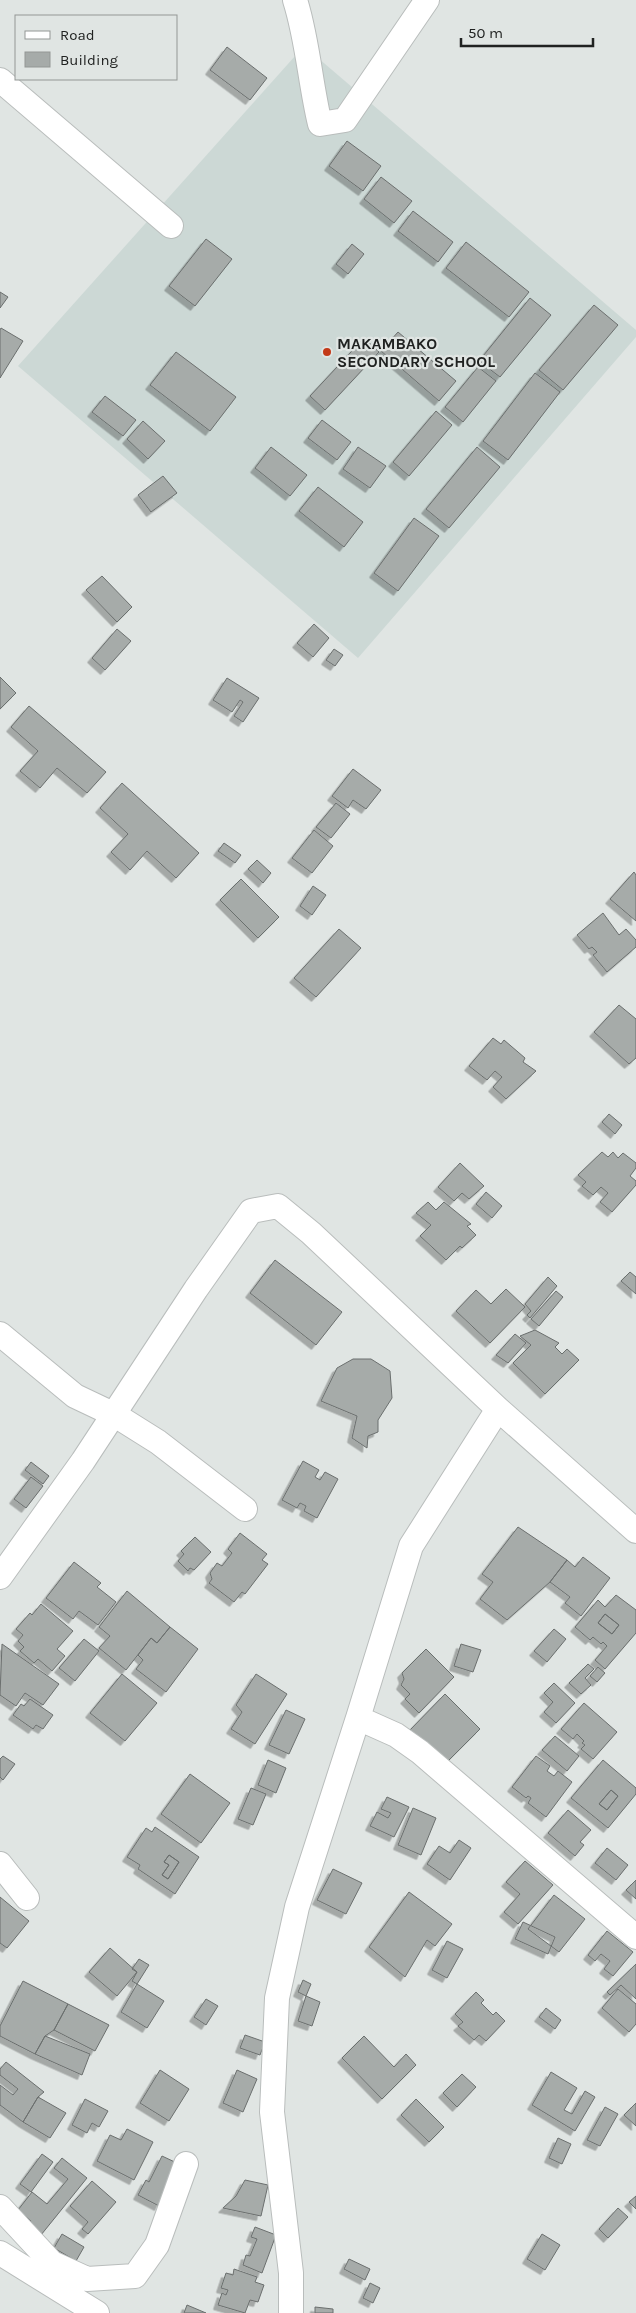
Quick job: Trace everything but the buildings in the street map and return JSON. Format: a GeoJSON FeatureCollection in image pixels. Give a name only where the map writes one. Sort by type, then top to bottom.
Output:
{"type":"FeatureCollection","features":[{"type":"Feature","properties":{"kind":"street"},"geometry":{"type":"LineString","coordinates":[[295,0],[303,26],[308,66],[320,124],[345,120],[427,0]]}},
{"type":"Feature","properties":{"kind":"street"},"geometry":{"type":"LineString","coordinates":[[0,80],[171,226]]}},
{"type":"Feature","properties":{"kind":"street"},"geometry":{"type":"LineString","coordinates":[[0,1577],[115,1415],[196,1289],[251,1210],[278,1206],[311,1233],[498,1409],[636,1531]]}},
{"type":"Feature","properties":{"kind":"street"},"geometry":{"type":"LineString","coordinates":[[0,1334],[75,1396],[115,1415],[158,1442],[244,1510]]}},
{"type":"Feature","properties":{"kind":"street"},"geometry":{"type":"LineString","coordinates":[[291,2313],[291,2273],[272,2112],[277,1998],[297,1907],[411,1546],[498,1409]]}},
{"type":"Feature","properties":{"kind":"street"},"geometry":{"type":"LineString","coordinates":[[358,1718],[396,1735],[420,1752],[636,1937]]}},
{"type":"Feature","properties":{"kind":"street"},"geometry":{"type":"LineString","coordinates":[[0,1864],[27,1898]]}},
{"type":"Feature","properties":{"kind":"street"},"geometry":{"type":"LineString","coordinates":[[0,2207],[52,2263],[87,2279],[135,2276],[157,2245],[186,2164]]}},
{"type":"Feature","properties":{"kind":"street"},"geometry":{"type":"LineString","coordinates":[[0,2253],[97,2313]]}},
{"type":"Feature","properties":{"kind":"shaded area","name":"MAKAMBAKO SECONDARY SCHOOL"},"geometry":{"type":"Polygon","coordinates":[[[304,46],[636,330],[636,337],[358,658],[18,366],[304,46]]]}},
{"type":"Feature","properties":{"kind":"place","name":"MAKAMBAKO SECONDARY SCHOOL"},"geometry":{"type":"Point","coordinates":[327,352]}}]}
